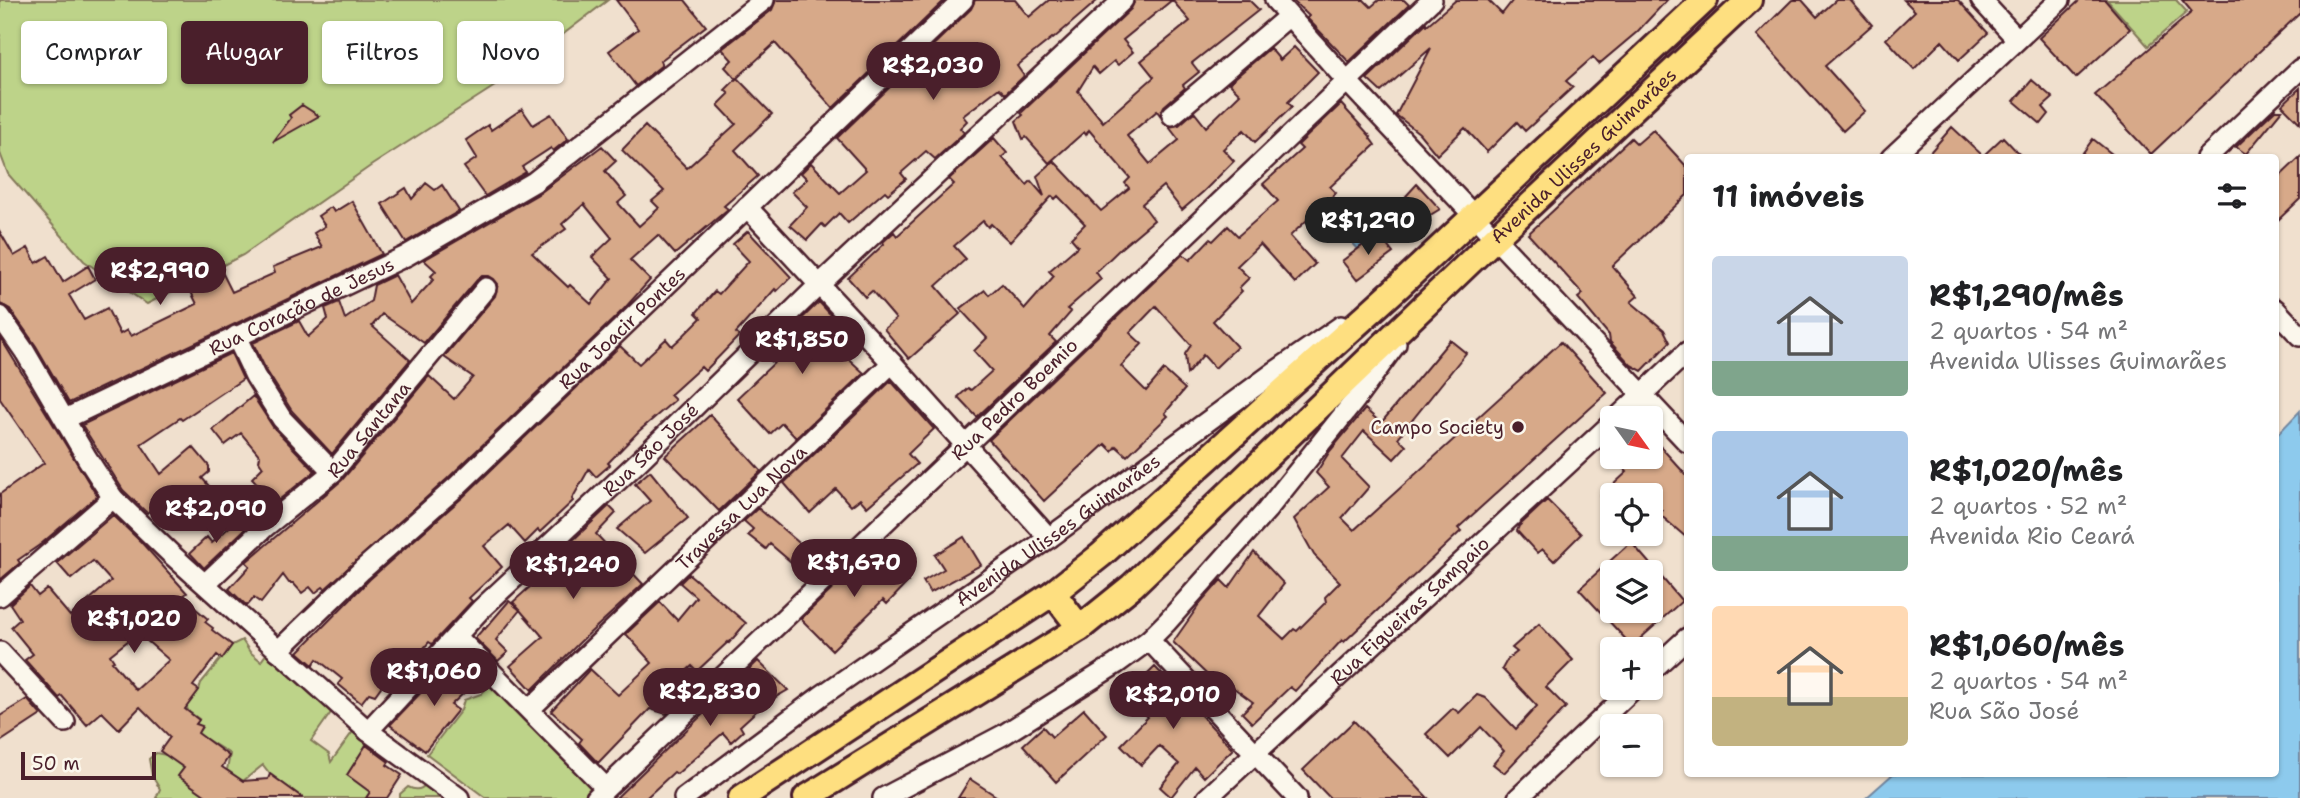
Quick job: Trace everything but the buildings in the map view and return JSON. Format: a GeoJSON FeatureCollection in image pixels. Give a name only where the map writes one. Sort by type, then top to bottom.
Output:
{"type":"FeatureCollection","features":[{"type":"Feature","properties":{"kind":"main road","name":"Avenida Ulisses Guimarães"},"geometry":{"type":"LineString","coordinates":[[741,798],[1053,593],[1101,555],[1399,285],[1705,0]]}},
{"type":"Feature","properties":{"kind":"main road","name":"Avenida Ulisses Guimarães"},"geometry":{"type":"LineString","coordinates":[[806,798],[1080,628],[1132,586],[1495,238],[1749,0]]}},
{"type":"Feature","properties":{"kind":"main road"},"geometry":{"type":"LineString","coordinates":[[1053,593],[1080,628]]}},
{"type":"Feature","properties":{"kind":"street","name":"Rua Coração de Jesus"},"geometry":{"type":"LineString","coordinates":[[65,419],[406,256],[534,182],[764,0]]}},
{"type":"Feature","properties":{"kind":"street","name":"Rua Joacir Pontes"},"geometry":{"type":"LineString","coordinates":[[278,651],[362,570],[455,488],[962,0]]}},
{"type":"Feature","properties":{"kind":"street","name":"Rua São José"},"geometry":{"type":"LineString","coordinates":[[368,731],[481,609],[640,460],[820,284],[1123,0]]}},
{"type":"Feature","properties":{"kind":"street"},"geometry":{"type":"LineString","coordinates":[[1275,0],[1347,81],[1684,439]]}},
{"type":"Feature","properties":{"kind":"street","name":"Rua Pedro Boemio"},"geometry":{"type":"LineString","coordinates":[[601,793],[1432,0]]}},
{"type":"Feature","properties":{"kind":"street"},"geometry":{"type":"LineString","coordinates":[[1981,0],[2017,39]]}},
{"type":"Feature","properties":{"kind":"street"},"geometry":{"type":"LineString","coordinates":[[1895,154],[2060,0]]}},
{"type":"Feature","properties":{"kind":"street"},"geometry":{"type":"LineString","coordinates":[[1172,115],[1289,16]]}},
{"type":"Feature","properties":{"kind":"street"},"geometry":{"type":"LineString","coordinates":[[2210,154],[2300,69]]}},
{"type":"Feature","properties":{"kind":"street"},"geometry":{"type":"LineString","coordinates":[[747,206],[1049,538]]}},
{"type":"Feature","properties":{"kind":"street","name":"Avenida Ulisses Guimarães"},"geometry":{"type":"LineString","coordinates":[[684,798],[821,696],[1049,538],[1276,371],[1399,285]]}},
{"type":"Feature","properties":{"kind":"street","name":"Rua Santana"},"geometry":{"type":"LineString","coordinates":[[205,583],[265,527],[333,472],[486,288]]}},
{"type":"Feature","properties":{"kind":"street","name":"Avenida Ulisses Guimarães"},"geometry":{"type":"LineString","coordinates":[[883,798],[1003,735],[1116,664],[1149,640],[1267,510],[1356,399],[1419,312]]}},
{"type":"Feature","properties":{"kind":"street"},"geometry":{"type":"LineString","coordinates":[[2279,313],[2300,335]]}},
{"type":"Feature","properties":{"kind":"street"},"geometry":{"type":"LineString","coordinates":[[0,316],[25,352],[113,498],[368,731],[459,798]]}},
{"type":"Feature","properties":{"kind":"street"},"geometry":{"type":"LineString","coordinates":[[236,336],[255,376],[282,419],[333,472]]}},
{"type":"Feature","properties":{"kind":"street"},"geometry":{"type":"LineString","coordinates":[[1630,406],[1684,355]]}},
{"type":"Feature","properties":{"kind":"street","name":"Travessa Lua Nova"},"geometry":{"type":"LineString","coordinates":[[530,709],[892,363]]}},
{"type":"Feature","properties":{"kind":"street","name":"Rua Figueiras Sampaio"},"geometry":{"type":"LineString","coordinates":[[1207,798],[1600,434]]}},
{"type":"Feature","properties":{"kind":"street"},"geometry":{"type":"LineString","coordinates":[[0,596],[113,498]]}},
{"type":"Feature","properties":{"kind":"street"},"geometry":{"type":"LineString","coordinates":[[456,636],[530,709],[601,793]]}},
{"type":"Feature","properties":{"kind":"street"},"geometry":{"type":"LineString","coordinates":[[1149,640],[1297,798]]}},
{"type":"Feature","properties":{"kind":"street"},"geometry":{"type":"LineString","coordinates":[[1663,661],[1684,641]]}},
{"type":"Feature","properties":{"kind":"street"},"geometry":{"type":"LineString","coordinates":[[0,652],[65,722]]}},
{"type":"Feature","properties":{"kind":"street"},"geometry":{"type":"LineString","coordinates":[[1518,798],[1621,700]]}},
{"type":"Feature","properties":{"kind":"green space"},"geometry":{"type":"Polygon","coordinates":[[[0,0],[608,0],[564,34],[564,21],[457,21],[457,84],[498,84],[372,165],[243,255],[147,304],[84,261],[8,174],[0,153],[0,0]]]}},
{"type":"Feature","properties":{"kind":"green space"},"geometry":{"type":"Polygon","coordinates":[[[2107,0],[2176,0],[2187,12],[2148,46],[2107,0]]]}},
{"type":"Feature","properties":{"kind":"green space"},"geometry":{"type":"Polygon","coordinates":[[[242,640],[250,652],[261,661],[267,653],[337,704],[311,741],[329,754],[331,762],[354,730],[364,738],[367,744],[347,775],[371,790],[366,798],[299,798],[299,795],[270,774],[263,765],[243,781],[227,770],[230,754],[206,739],[179,775],[211,794],[208,798],[156,798],[160,789],[152,776],[149,759],[156,753],[181,755],[202,727],[196,724],[199,719],[189,712],[186,706],[232,645],[242,640]]]}},
{"type":"Feature","properties":{"kind":"green space"},"geometry":{"type":"Polygon","coordinates":[[[495,681],[590,778],[588,784],[594,791],[590,798],[486,798],[427,754],[461,710],[464,700],[481,694],[495,681]]]}},
{"type":"Feature","properties":{"kind":"green space"},"geometry":{"type":"Polygon","coordinates":[[[431,777],[457,798],[400,798],[400,794],[408,787],[421,788],[431,777]]]}},
{"type":"Feature","properties":{"kind":"water"},"geometry":{"type":"Polygon","coordinates":[[[1353,223],[1368,240],[1358,249],[1343,232],[1353,223]]]}},
{"type":"Feature","properties":{"kind":"water"},"geometry":{"type":"Polygon","coordinates":[[[2300,411],[2300,798],[1866,798],[1890,777],[2279,777],[2279,433],[2300,411]]]}},
{"type":"Feature","properties":{"kind":"place","name":"Campo Society"},"geometry":{"type":"Point","coordinates":[1518,427]}}]}
